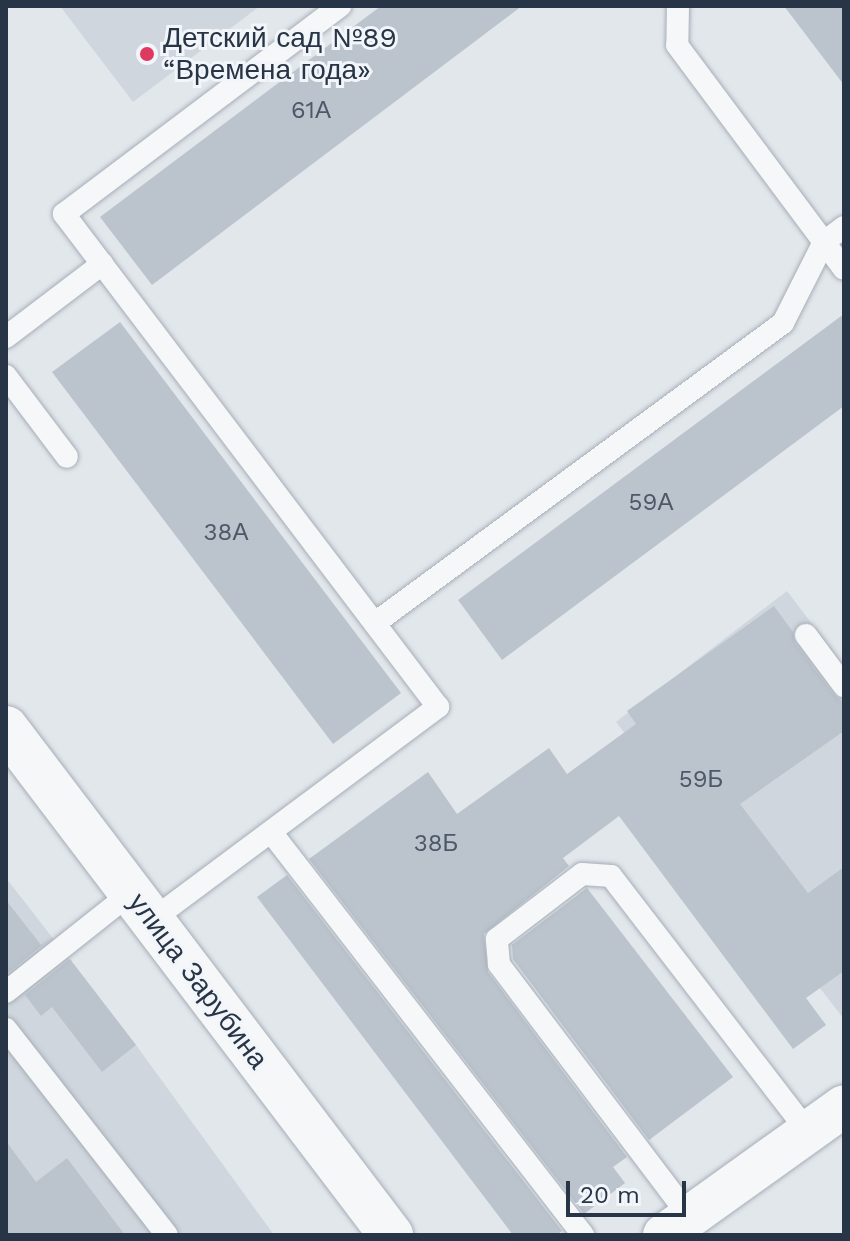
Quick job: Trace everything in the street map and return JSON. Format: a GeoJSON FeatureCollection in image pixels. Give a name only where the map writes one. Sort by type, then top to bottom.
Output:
{"type":"FeatureCollection","features":[{"type":"Feature","properties":{"kind":"street","name":"улица Зарубина"},"geometry":{"type":"LineString","coordinates":[[6,728],[391,1235]]}},
{"type":"Feature","properties":{"kind":"street"},"geometry":{"type":"LineString","coordinates":[[677,1226],[844,1106]]}},
{"type":"Feature","properties":{"kind":"lane"},"geometry":{"type":"LineString","coordinates":[[6,992],[142,907],[271,832],[438,707],[64,214],[340,6]]}},
{"type":"Feature","properties":{"kind":"lane"},"geometry":{"type":"LineString","coordinates":[[678,6],[677,45],[844,269]]}},
{"type":"Feature","properties":{"kind":"lane"},"geometry":{"type":"LineString","coordinates":[[375,623],[783,323],[824,242],[844,227]]}},
{"type":"Feature","properties":{"kind":"lane"},"geometry":{"type":"LineString","coordinates":[[6,337],[102,264]]}},
{"type":"Feature","properties":{"kind":"lane"},"geometry":{"type":"LineString","coordinates":[[6,376],[67,457]]}},
{"type":"Feature","properties":{"kind":"lane"},"geometry":{"type":"LineString","coordinates":[[806,635],[844,686]]}},
{"type":"Feature","properties":{"kind":"lane"},"geometry":{"type":"LineString","coordinates":[[271,832],[583,1235]]}},
{"type":"Feature","properties":{"kind":"lane"},"geometry":{"type":"LineString","coordinates":[[677,1226],[499,964],[497,939],[582,874],[611,876],[808,1132]]}},
{"type":"Feature","properties":{"kind":"lane"},"geometry":{"type":"LineString","coordinates":[[6,1029],[167,1235]]}},
{"type":"Feature","properties":{"kind":"shaded area","name":"Детский сад №89 “Времена года»"},"geometry":{"type":"Polygon","coordinates":[[[60,6],[260,6],[133,102],[60,6]]]}},
{"type":"Feature","properties":{"kind":"shaded area"},"geometry":{"type":"Polygon","coordinates":[[[787,591],[844,666],[843,1018],[616,722],[787,591]]]}},
{"type":"Feature","properties":{"kind":"shaded area"},"geometry":{"type":"Polygon","coordinates":[[[6,878],[136,1045],[274,1235],[6,1235],[6,878]]]}},
{"type":"Feature","properties":{"kind":"building"},"geometry":{"type":"Polygon","coordinates":[[[381,6],[522,6],[152,285],[100,217],[381,6]]]}},
{"type":"Feature","properties":{"kind":"building"},"geometry":{"type":"Polygon","coordinates":[[[784,6],[844,6],[844,85],[784,6]]]}},
{"type":"Feature","properties":{"kind":"building"},"geometry":{"type":"Polygon","coordinates":[[[844,314],[844,406],[502,660],[458,600],[844,314]]]}},
{"type":"Feature","properties":{"kind":"building"},"geometry":{"type":"Polygon","coordinates":[[[120,322],[401,693],[333,744],[52,372],[120,322]]]}},
{"type":"Feature","properties":{"kind":"building"},"geometry":{"type":"Polygon","coordinates":[[[774,606],[793,632],[795,643],[833,694],[844,703],[844,731],[740,804],[808,893],[844,867],[844,971],[806,998],[826,1025],[793,1049],[619,816],[563,858],[569,866],[484,934],[488,972],[627,1157],[613,1167],[625,1183],[584,1214],[309,859],[428,772],[457,814],[549,748],[567,774],[636,724],[627,711],[774,606]]]}},
{"type":"Feature","properties":{"kind":"building"},"geometry":{"type":"Polygon","coordinates":[[[287,875],[562,1231],[556,1235],[513,1235],[257,897],[287,875]]]}},
{"type":"Feature","properties":{"kind":"building"},"geometry":{"type":"Polygon","coordinates":[[[587,888],[733,1077],[649,1140],[513,959],[512,945],[587,888]]]}},
{"type":"Feature","properties":{"kind":"building"},"geometry":{"type":"Polygon","coordinates":[[[6,900],[41,945],[52,937],[8,973],[6,900]]]}},
{"type":"Feature","properties":{"kind":"building"},"geometry":{"type":"Polygon","coordinates":[[[70,959],[136,1045],[102,1072],[52,1007],[41,1016],[25,995],[70,959]]]}},
{"type":"Feature","properties":{"kind":"building"},"geometry":{"type":"Polygon","coordinates":[[[6,1141],[36,1182],[67,1158],[125,1235],[6,1235],[6,1141]]]}},
{"type":"Feature","properties":{"kind":"place","name":"Детский сад №89 “Времена года»"},"geometry":{"type":"Point","coordinates":[147,54]}}]}
